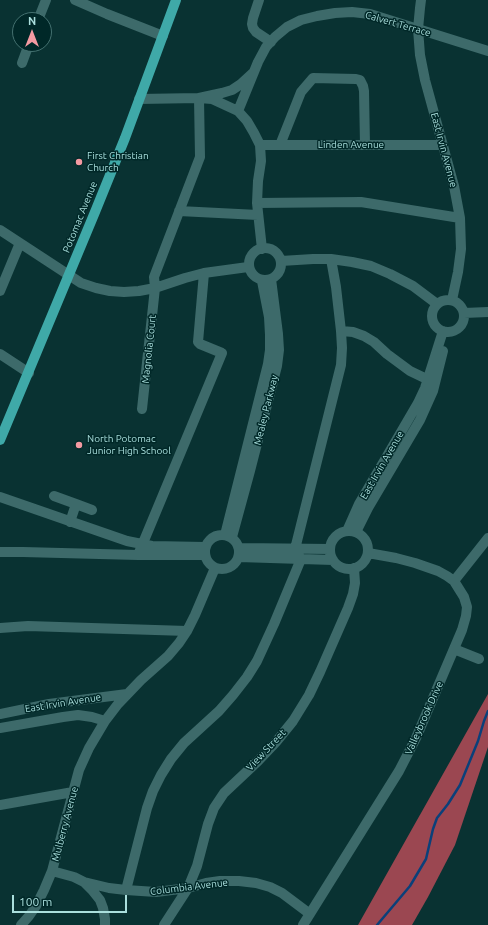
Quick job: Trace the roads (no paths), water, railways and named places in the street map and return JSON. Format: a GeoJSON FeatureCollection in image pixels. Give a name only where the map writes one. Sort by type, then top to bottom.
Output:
{"type":"FeatureCollection","features":[{"type":"Feature","properties":{"kind":"main road","name":"Potomac Avenue"},"geometry":{"type":"LineString","coordinates":[[0,440],[96,212],[176,0]]}},
{"type":"Feature","properties":{"kind":"street"},"geometry":{"type":"LineString","coordinates":[[41,12],[46,0]]}},
{"type":"Feature","properties":{"kind":"street"},"geometry":{"type":"LineString","coordinates":[[75,0],[163,36]]}},
{"type":"Feature","properties":{"kind":"street"},"geometry":{"type":"LineString","coordinates":[[259,0],[253,18],[253,28],[256,32],[271,42]]}},
{"type":"Feature","properties":{"kind":"street","name":"East Irvin Avenue"},"geometry":{"type":"LineString","coordinates":[[422,0],[418,29],[420,55],[425,80],[454,186],[460,218],[461,248],[452,300]]}},
{"type":"Feature","properties":{"kind":"street","name":"Calvert Terrace"},"geometry":{"type":"LineString","coordinates":[[238,111],[266,47],[287,27],[301,20],[317,16],[352,12],[370,14],[488,51]]}},
{"type":"Feature","properties":{"kind":"street"},"geometry":{"type":"LineString","coordinates":[[22,63],[26,52]]}},
{"type":"Feature","properties":{"kind":"street"},"geometry":{"type":"LineString","coordinates":[[199,98],[232,90],[254,72]]}},
{"type":"Feature","properties":{"kind":"street"},"geometry":{"type":"LineString","coordinates":[[280,145],[301,92],[313,78],[360,80],[364,91],[365,145]]}},
{"type":"Feature","properties":{"kind":"street","name":"Magnolia Court"},"geometry":{"type":"LineString","coordinates":[[142,409],[155,288],[154,277],[200,156],[199,98]]}},
{"type":"Feature","properties":{"kind":"street"},"geometry":{"type":"LineString","coordinates":[[139,99],[212,99],[238,111],[247,121],[260,145],[261,161],[257,203],[262,248]]}},
{"type":"Feature","properties":{"kind":"street","name":"Linden Avenue"},"geometry":{"type":"LineString","coordinates":[[260,145],[443,144]]}},
{"type":"Feature","properties":{"kind":"street"},"geometry":{"type":"LineString","coordinates":[[257,203],[361,202],[460,218]]}},
{"type":"Feature","properties":{"kind":"street"},"geometry":{"type":"LineString","coordinates":[[179,211],[258,215]]}},
{"type":"Feature","properties":{"kind":"street"},"geometry":{"type":"LineString","coordinates":[[0,230],[81,283],[110,291],[139,291],[155,288],[204,273],[248,267]]}},
{"type":"Feature","properties":{"kind":"street"},"geometry":{"type":"LineString","coordinates":[[0,291],[20,243]]}},
{"type":"Feature","properties":{"kind":"street"},"geometry":{"type":"LineString","coordinates":[[262,248],[268,248],[274,251],[281,261],[281,268],[277,275],[267,280],[256,278],[251,274],[248,267],[251,255],[262,248]]}},
{"type":"Feature","properties":{"kind":"street"},"geometry":{"type":"LineString","coordinates":[[281,261],[331,259],[371,266],[413,286],[437,304]]}},
{"type":"Feature","properties":{"kind":"street"},"geometry":{"type":"LineString","coordinates":[[126,890],[153,791],[161,775],[184,743],[224,706],[254,666],[274,624],[301,559],[296,549],[341,365],[342,331],[331,259]]}},
{"type":"Feature","properties":{"kind":"street"},"geometry":{"type":"LineString","coordinates":[[138,554],[222,353],[198,342],[204,273]]}},
{"type":"Feature","properties":{"kind":"street","name":"Mealey Parkway"},"geometry":{"type":"LineString","coordinates":[[228,536],[245,470],[274,378],[274,350],[278,334],[267,280]]}},
{"type":"Feature","properties":{"kind":"street"},"geometry":{"type":"LineString","coordinates":[[446,299],[452,300],[458,302],[462,307],[464,320],[460,326],[454,330],[445,332],[434,324],[432,319],[433,308],[441,301],[446,299]]}},
{"type":"Feature","properties":{"kind":"street"},"geometry":{"type":"LineString","coordinates":[[464,313],[488,312]]}},
{"type":"Feature","properties":{"kind":"street"},"geometry":{"type":"LineString","coordinates":[[342,331],[353,332],[364,336],[374,342],[404,367],[431,381]]}},
{"type":"Feature","properties":{"kind":"street","name":"East Irvin Avenue"},"geometry":{"type":"LineString","coordinates":[[352,532],[359,504],[418,403],[425,388],[431,381],[445,332]]}},
{"type":"Feature","properties":{"kind":"street"},"geometry":{"type":"LineString","coordinates":[[0,354],[29,373]]}},
{"type":"Feature","properties":{"kind":"street"},"geometry":{"type":"LineString","coordinates":[[54,496],[92,510]]}},
{"type":"Feature","properties":{"kind":"street"},"geometry":{"type":"LineString","coordinates":[[0,497],[128,541],[152,546],[205,551]]}},
{"type":"Feature","properties":{"kind":"street"},"geometry":{"type":"LineString","coordinates":[[70,522],[76,504]]}},
{"type":"Feature","properties":{"kind":"street"},"geometry":{"type":"LineString","coordinates":[[352,532],[363,537],[368,545],[368,553],[361,565],[348,569],[337,564],[333,560],[330,549],[332,541],[336,536],[341,533],[352,532]]}},
{"type":"Feature","properties":{"kind":"street"},"geometry":{"type":"LineString","coordinates":[[219,535],[228,536],[236,542],[239,552],[235,564],[229,568],[215,568],[210,565],[207,560],[205,551],[208,541],[219,535]]}},
{"type":"Feature","properties":{"kind":"street"},"geometry":{"type":"LineString","coordinates":[[454,581],[488,538]]}},
{"type":"Feature","properties":{"kind":"street"},"geometry":{"type":"LineString","coordinates":[[239,552],[330,549]]}},
{"type":"Feature","properties":{"kind":"street"},"geometry":{"type":"LineString","coordinates":[[0,552],[138,554],[205,551]]}},
{"type":"Feature","properties":{"kind":"street"},"geometry":{"type":"LineString","coordinates":[[239,552],[301,559],[333,560]]}},
{"type":"Feature","properties":{"kind":"street","name":"Valleybrook Drive"},"geometry":{"type":"LineString","coordinates":[[303,925],[399,771],[416,738],[462,630],[466,616],[464,597],[454,581],[447,576],[438,571],[415,563],[368,553]]}},
{"type":"Feature","properties":{"kind":"street","name":"East Irvin Avenue"},"geometry":{"type":"LineString","coordinates":[[0,728],[78,715],[105,721],[127,694],[168,656],[179,643],[187,631],[215,568]]}},
{"type":"Feature","properties":{"kind":"street","name":"View Street"},"geometry":{"type":"LineString","coordinates":[[164,925],[188,888],[197,866],[208,824],[214,808],[224,793],[276,742],[293,721],[309,695],[353,594],[355,583],[354,568]]}},
{"type":"Feature","properties":{"kind":"street"},"geometry":{"type":"LineString","coordinates":[[0,628],[28,626],[187,631]]}},
{"type":"Feature","properties":{"kind":"street"},"geometry":{"type":"LineString","coordinates":[[454,649],[479,660]]}},
{"type":"Feature","properties":{"kind":"street","name":"East Irvin Avenue"},"geometry":{"type":"LineString","coordinates":[[0,714],[49,704],[127,694]]}},
{"type":"Feature","properties":{"kind":"street","name":"Mulberry Avenue"},"geometry":{"type":"LineString","coordinates":[[21,925],[36,906],[52,871],[79,770],[89,748],[105,721]]}},
{"type":"Feature","properties":{"kind":"street"},"geometry":{"type":"LineString","coordinates":[[0,805],[73,792]]}},
{"type":"Feature","properties":{"kind":"street","name":"Columbia Avenue"},"geometry":{"type":"LineString","coordinates":[[52,871],[74,877],[84,882],[109,888],[156,892],[188,888],[220,881],[256,883],[270,887],[282,893],[310,914]]}},
{"type":"Feature","properties":{"kind":"street"},"geometry":{"type":"LineString","coordinates":[[84,882],[100,900],[103,923]]}},
{"type":"Feature","properties":{"kind":"waterway"},"geometry":{"type":"LineString","coordinates":[[377,925],[410,886],[426,859],[437,818],[460,785],[478,741],[488,711]]}},
{"type":"Feature","properties":{"kind":"place","name":"First Christian Church"},"geometry":{"type":"Point","coordinates":[79,162]}},
{"type":"Feature","properties":{"kind":"place","name":"North Potomac Junior High School"},"geometry":{"type":"Point","coordinates":[79,445]}}]}
